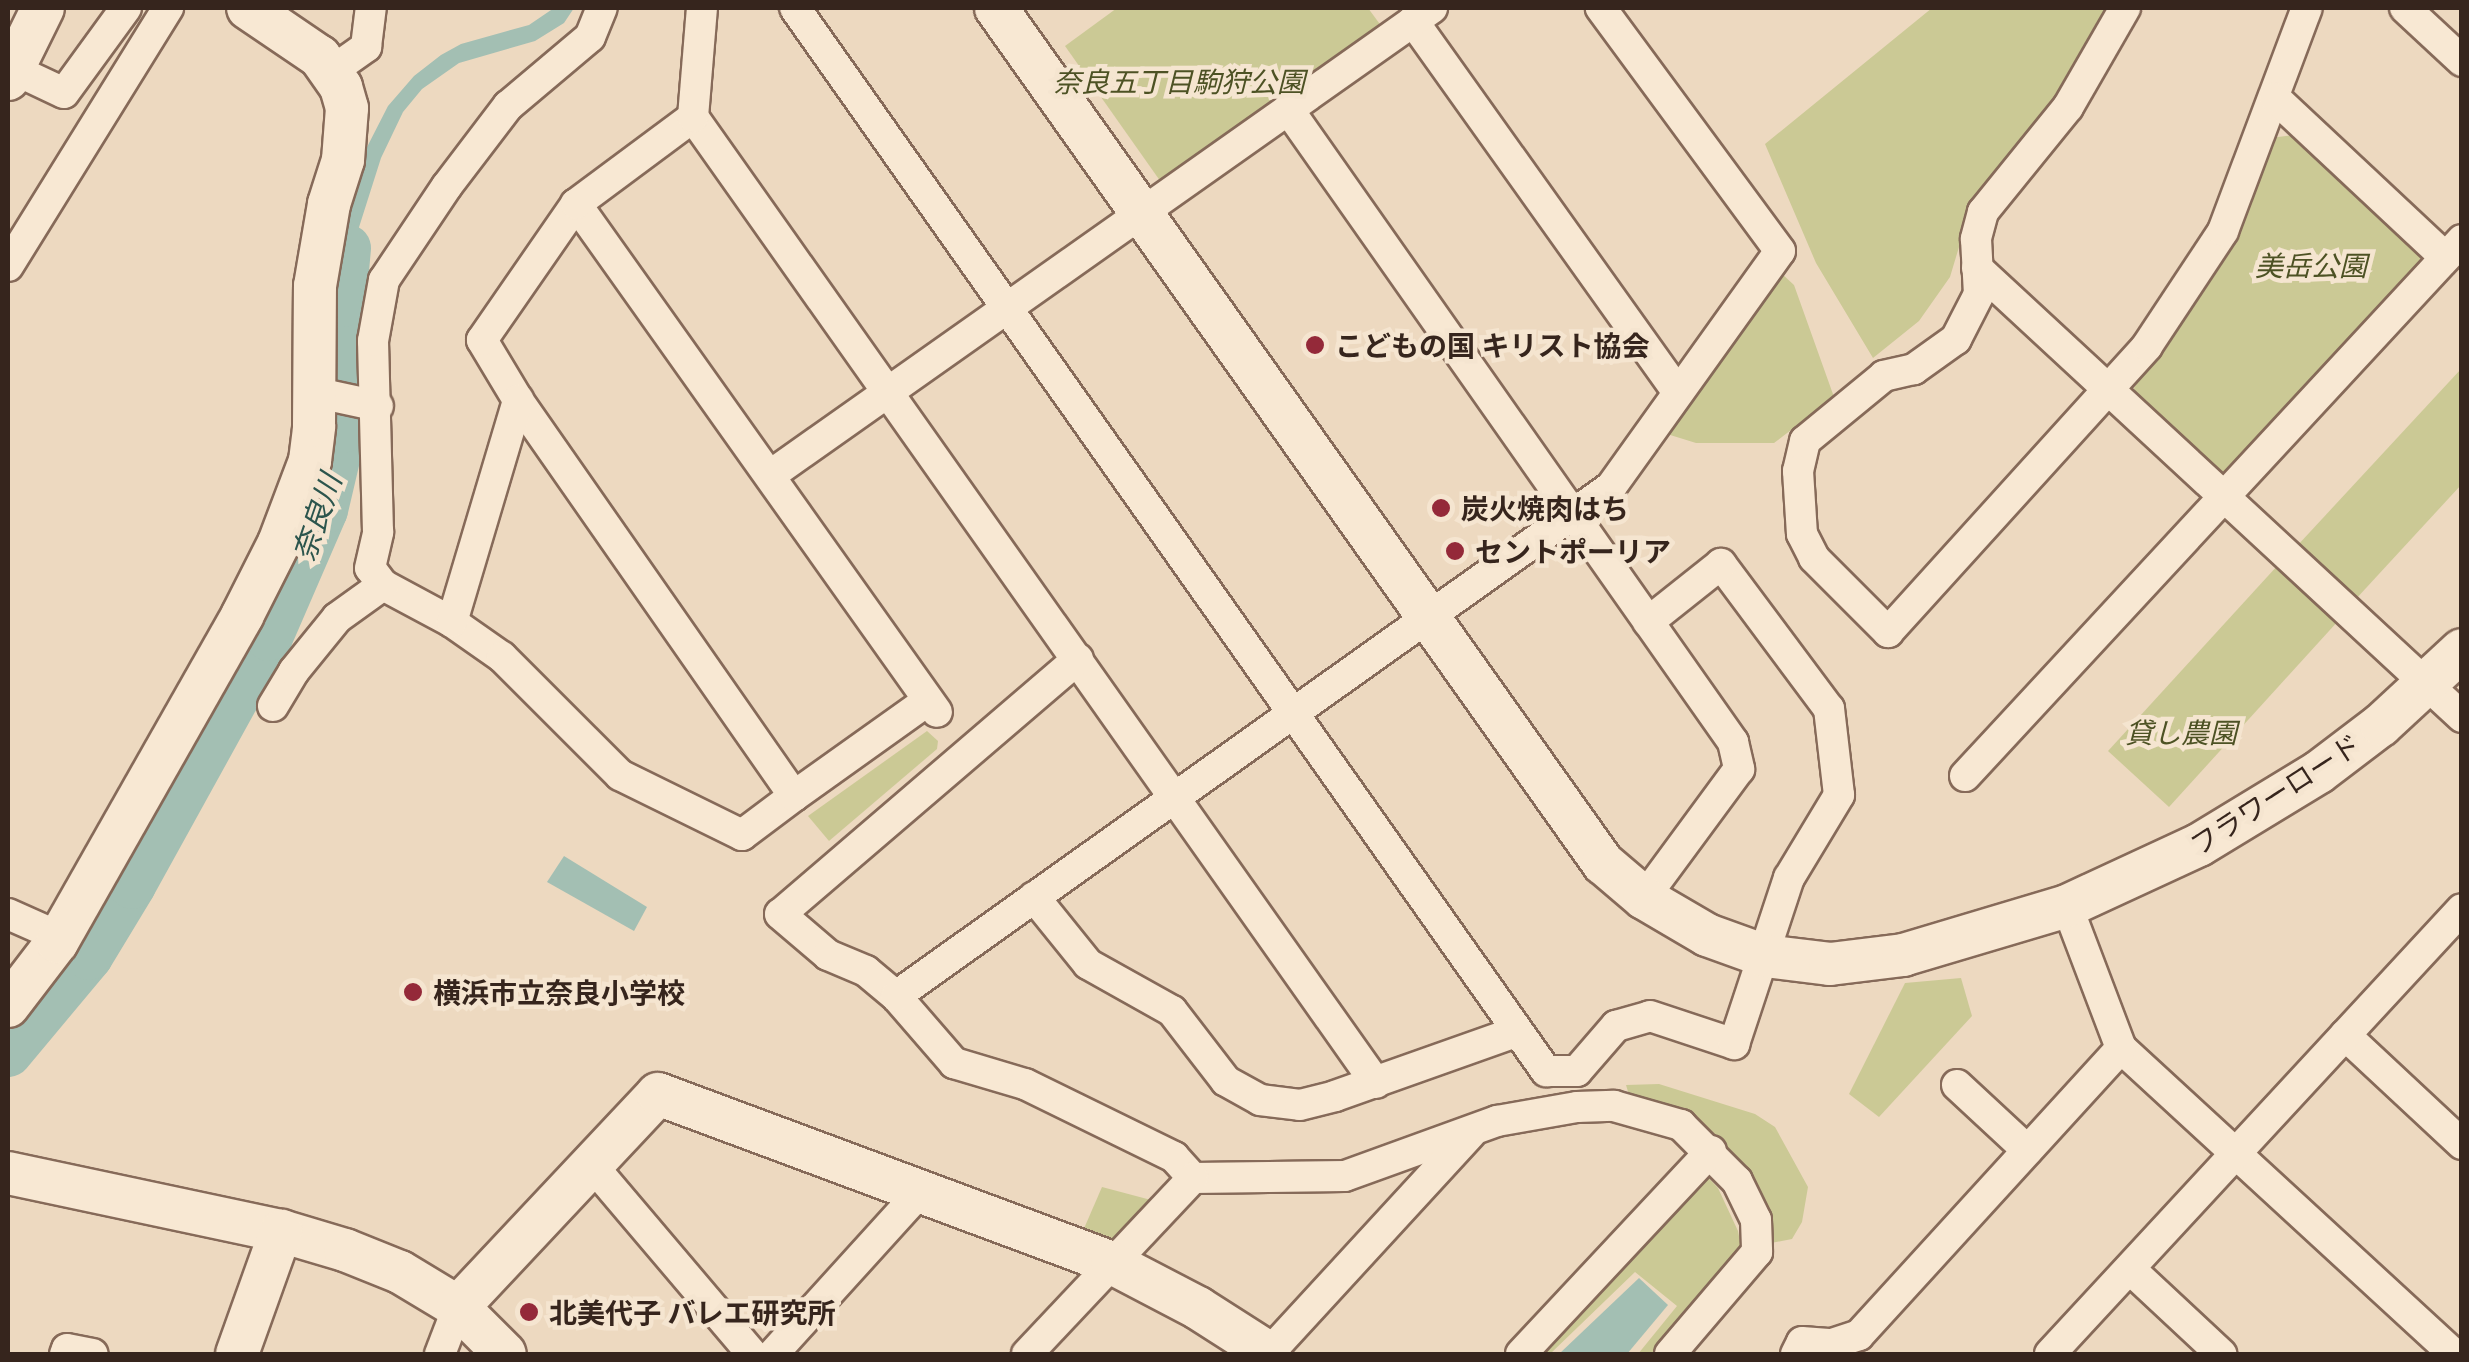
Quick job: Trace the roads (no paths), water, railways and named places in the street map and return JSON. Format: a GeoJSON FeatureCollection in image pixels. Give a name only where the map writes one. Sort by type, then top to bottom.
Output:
{"type":"FeatureCollection","features":[{"type":"Feature","properties":{"kind":"street"},"geometry":{"type":"LineString","coordinates":[[44,8],[10,74],[64,93],[126,8]]}},
{"type":"Feature","properties":{"kind":"street"},"geometry":{"type":"LineString","coordinates":[[8,266],[168,8]]}},
{"type":"Feature","properties":{"kind":"street"},"geometry":{"type":"LineString","coordinates":[[8,1006],[60,937],[250,602],[297,502],[314,426],[314,286],[347,135],[347,108],[332,70],[302,42],[248,8]]}},
{"type":"Feature","properties":{"kind":"street"},"geometry":{"type":"LineString","coordinates":[[332,70],[366,47],[371,8]]}},
{"type":"Feature","properties":{"kind":"street"},"geometry":{"type":"LineString","coordinates":[[602,8],[590,38],[508,106],[447,186],[384,280],[373,341],[371,404],[378,532],[370,568],[382,585],[452,622],[502,657],[620,775],[742,835],[794,796],[1078,659]]}},
{"type":"Feature","properties":{"kind":"street"},"geometry":{"type":"LineString","coordinates":[[702,8],[693,116],[1376,1083]]}},
{"type":"Feature","properties":{"kind":"street"},"geometry":{"type":"LineString","coordinates":[[795,8],[1546,1072],[1576,1071],[1616,1026],[1650,1016],[1734,1044],[1789,878],[1839,795],[1829,709],[1721,564],[1648,622]]}},
{"type":"Feature","properties":{"kind":"street","name":"フラワーロード"},"geometry":{"type":"LineString","coordinates":[[996,8],[1603,863],[1644,898],[1707,935],[1765,956],[1830,964],[1874,960],[2068,906],[2185,852],[2265,807],[2343,754],[2462,650]]}},
{"type":"Feature","properties":{"kind":"street"},"geometry":{"type":"LineString","coordinates":[[896,996],[1610,486],[1676,390],[1780,252],[1601,8]]}},
{"type":"Feature","properties":{"kind":"street"},"geometry":{"type":"LineString","coordinates":[[2125,8],[2068,107],[1983,212],[1976,240],[1979,294],[1956,339],[1914,369],[1884,376],[1805,441],[1798,471],[1802,534],[1814,558],[1848,597],[1888,632],[2110,392],[2147,346],[2223,231],[2307,8]]}},
{"type":"Feature","properties":{"kind":"street"},"geometry":{"type":"LineString","coordinates":[[2404,8],[2462,60]]}},
{"type":"Feature","properties":{"kind":"street"},"geometry":{"type":"LineString","coordinates":[[772,474],[1422,14],[1676,390]]}},
{"type":"Feature","properties":{"kind":"street"},"geometry":{"type":"LineString","coordinates":[[1966,776],[2453,248],[2275,98]]}},
{"type":"Feature","properties":{"kind":"street"},"geometry":{"type":"LineString","coordinates":[[1288,109],[1733,742],[1740,768],[1644,898]]}},
{"type":"Feature","properties":{"kind":"street"},"geometry":{"type":"LineString","coordinates":[[693,116],[576,204],[482,340],[518,400],[794,796]]}},
{"type":"Feature","properties":{"kind":"street"},"geometry":{"type":"LineString","coordinates":[[576,204],[947,724]]}},
{"type":"Feature","properties":{"kind":"street"},"geometry":{"type":"LineString","coordinates":[[1978,268],[2462,717]]}},
{"type":"Feature","properties":{"kind":"street"},"geometry":{"type":"LineString","coordinates":[[332,396],[371,404]]}},
{"type":"Feature","properties":{"kind":"street"},"geometry":{"type":"LineString","coordinates":[[452,622],[518,400]]}},
{"type":"Feature","properties":{"kind":"street"},"geometry":{"type":"LineString","coordinates":[[273,706],[294,671],[337,618],[382,585]]}},
{"type":"Feature","properties":{"kind":"street"},"geometry":{"type":"LineString","coordinates":[[947,724],[780,914],[828,955],[866,971],[896,996],[954,1063],[1025,1084],[1174,1157],[1193,1178]]}},
{"type":"Feature","properties":{"kind":"street"},"geometry":{"type":"LineString","coordinates":[[1034,897],[1088,964],[1172,1011],[1226,1081],[1260,1100],[1300,1105],[1376,1083],[1516,1032]]}},
{"type":"Feature","properties":{"kind":"street"},"geometry":{"type":"LineString","coordinates":[[2068,906],[2121,1048],[2454,1354]]}},
{"type":"Feature","properties":{"kind":"street"},"geometry":{"type":"LineString","coordinates":[[8,914],[60,937]]}},
{"type":"Feature","properties":{"kind":"street"},"geometry":{"type":"LineString","coordinates":[[2050,1354],[2345,1035],[2458,920]]}},
{"type":"Feature","properties":{"kind":"street"},"geometry":{"type":"LineString","coordinates":[[2345,1035],[2462,1144]]}},
{"type":"Feature","properties":{"kind":"street"},"geometry":{"type":"LineString","coordinates":[[1796,1354],[1802,1342],[1869,1345],[2027,1150],[2121,1048]]}},
{"type":"Feature","properties":{"kind":"street"},"geometry":{"type":"LineString","coordinates":[[1957,1085],[2027,1150]]}},
{"type":"Feature","properties":{"kind":"street"},"geometry":{"type":"LineString","coordinates":[[440,1354],[458,1308],[658,1094],[1112,1263],[1198,1308],[1269,1354],[1472,1132]]}},
{"type":"Feature","properties":{"kind":"street"},"geometry":{"type":"LineString","coordinates":[[1027,1354],[1193,1178],[1345,1176],[1540,1113],[1614,1106],[1681,1125],[1737,1181],[1756,1220],[1757,1252],[1670,1354]]}},
{"type":"Feature","properties":{"kind":"street"},"geometry":{"type":"LineString","coordinates":[[1521,1354],[1711,1151]]}},
{"type":"Feature","properties":{"kind":"street"},"geometry":{"type":"LineString","coordinates":[[591,1164],[752,1354]]}},
{"type":"Feature","properties":{"kind":"street"},"geometry":{"type":"LineString","coordinates":[[8,1174],[281,1231],[400,1272],[458,1308],[504,1354]]}},
{"type":"Feature","properties":{"kind":"street"},"geometry":{"type":"LineString","coordinates":[[773,1354],[919,1192]]}},
{"type":"Feature","properties":{"kind":"street"},"geometry":{"type":"LineString","coordinates":[[237,1354],[281,1231]]}},
{"type":"Feature","properties":{"kind":"street"},"geometry":{"type":"LineString","coordinates":[[2130,1269],[2221,1354]]}},
{"type":"Feature","properties":{"kind":"street"},"geometry":{"type":"LineString","coordinates":[[65,1354],[67,1349],[94,1354]]}},
{"type":"Feature","properties":{"kind":"waterway","name":"奈良川"},"geometry":{"type":"LineString","coordinates":[[8,1053],[89,956],[132,885],[269,637],[324,510],[343,429],[342,303],[347,248]]}},
{"type":"Feature","properties":{"kind":"place","name":"こどもの国 キリスト協会"},"geometry":{"type":"Point","coordinates":[1315,345]}},
{"type":"Feature","properties":{"kind":"place","name":"炭火焼肉はち"},"geometry":{"type":"Point","coordinates":[1441,508]}},
{"type":"Feature","properties":{"kind":"place","name":"セントポーリア"},"geometry":{"type":"Point","coordinates":[1455,551]}},
{"type":"Feature","properties":{"kind":"place","name":"横浜市立奈良小学校"},"geometry":{"type":"Point","coordinates":[413,992]}},
{"type":"Feature","properties":{"kind":"place","name":"北美代子 バレエ研究所"},"geometry":{"type":"Point","coordinates":[529,1312]}},
{"type":"Feature","properties":{"kind":"park label","name":"奈良五丁目駒狩公園"},"geometry":{"type":"Point","coordinates":[1179,81]}},
{"type":"Feature","properties":{"kind":"park label","name":"美岳公園"},"geometry":{"type":"Point","coordinates":[2311,265]}},
{"type":"Feature","properties":{"kind":"park label","name":"貸し農園"},"geometry":{"type":"Point","coordinates":[2181,732]}}]}
